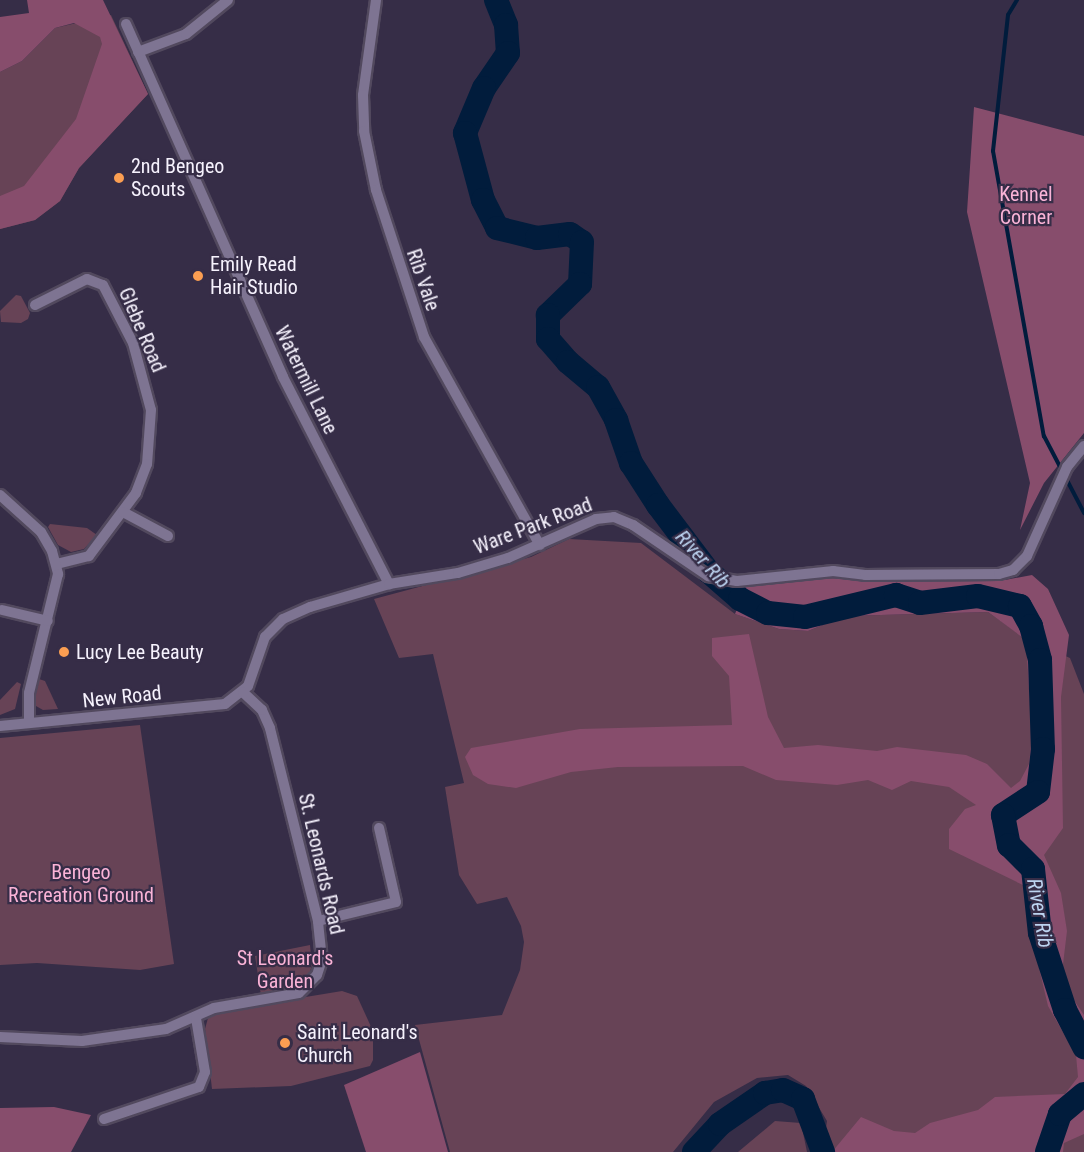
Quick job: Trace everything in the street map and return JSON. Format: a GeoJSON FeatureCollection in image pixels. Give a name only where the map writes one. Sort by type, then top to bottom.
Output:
{"type":"FeatureCollection","features":[{"type":"Feature","properties":{"kind":"street"},"geometry":{"type":"LineString","coordinates":[[138,52],[186,34],[228,0]]}},
{"type":"Feature","properties":{"kind":"street","name":"Rib Vale"},"geometry":{"type":"LineString","coordinates":[[376,0],[363,95],[364,131],[376,190],[424,337],[540,545]]}},
{"type":"Feature","properties":{"kind":"street","name":"Watermill Lane"},"geometry":{"type":"LineString","coordinates":[[126,24],[283,377],[390,584]]}},
{"type":"Feature","properties":{"kind":"street","name":"Glebe Road"},"geometry":{"type":"LineString","coordinates":[[35,305],[94,279],[106,290],[133,343],[146,382],[152,427],[147,464],[123,512],[89,556],[56,564]]}},
{"type":"Feature","properties":{"kind":"street","name":"Ware Park Road"},"geometry":{"type":"LineString","coordinates":[[243,692],[265,637],[276,624],[310,607],[390,584],[458,573],[540,545],[596,519],[614,517],[633,525],[708,576],[737,581],[832,571],[907,575],[999,574],[1013,570],[1034,543],[1067,467],[1084,446]]}},
{"type":"Feature","properties":{"kind":"street"},"geometry":{"type":"LineString","coordinates":[[0,495],[41,532],[56,564],[57,586],[28,699],[29,723]]}},
{"type":"Feature","properties":{"kind":"street"},"geometry":{"type":"LineString","coordinates":[[123,512],[168,536]]}},
{"type":"Feature","properties":{"kind":"street"},"geometry":{"type":"LineString","coordinates":[[2,610],[48,621]]}},
{"type":"Feature","properties":{"kind":"street","name":"New Road"},"geometry":{"type":"LineString","coordinates":[[0,726],[216,706],[243,692]]}},
{"type":"Feature","properties":{"kind":"street","name":"St. Leonards Road"},"geometry":{"type":"LineString","coordinates":[[0,1037],[82,1041],[117,1038],[166,1029],[196,1018],[213,1008],[286,996],[308,987],[322,960],[318,921],[270,728],[262,710],[243,692]]}},
{"type":"Feature","properties":{"kind":"street"},"geometry":{"type":"LineString","coordinates":[[318,921],[396,902],[379,828]]}},
{"type":"Feature","properties":{"kind":"street"},"geometry":{"type":"LineString","coordinates":[[104,1119],[200,1087],[205,1072],[196,1018]]}},
{"type":"Feature","properties":{"kind":"green space"},"geometry":{"type":"Polygon","coordinates":[[[27,0],[103,0],[148,94],[79,168],[60,201],[35,220],[0,229],[0,196],[24,186],[76,119],[102,44],[100,37],[74,23],[55,28],[22,61],[0,72],[0,17],[29,13],[27,0]]]}},
{"type":"Feature","properties":{"kind":"green space"},"geometry":{"type":"Polygon","coordinates":[[[111,15],[148,94],[79,168],[60,201],[35,220],[0,229],[0,72],[22,61],[55,28],[111,15]]]}},
{"type":"Feature","properties":{"kind":"green space","name":"Kennel Corner"},"geometry":{"type":"Polygon","coordinates":[[[974,107],[1084,136],[1084,433],[1044,483],[1020,530],[1030,483],[967,212],[974,107]]]}},
{"type":"Feature","properties":{"kind":"green space"},"geometry":{"type":"Polygon","coordinates":[[[16,295],[21,296],[30,313],[28,319],[21,323],[1,322],[0,311],[16,295]]]}},
{"type":"Feature","properties":{"kind":"green space"},"geometry":{"type":"Polygon","coordinates":[[[50,524],[87,528],[97,535],[84,549],[71,552],[58,545],[48,527],[50,524]]]}},
{"type":"Feature","properties":{"kind":"green space"},"geometry":{"type":"Polygon","coordinates":[[[569,539],[641,543],[735,614],[779,629],[808,631],[845,616],[988,612],[1026,639],[1070,658],[1084,694],[1084,1152],[832,1152],[825,1135],[827,1121],[806,1086],[788,1075],[757,1078],[714,1102],[673,1152],[450,1152],[415,1025],[502,1015],[520,970],[524,942],[521,926],[507,897],[477,904],[459,875],[445,787],[464,783],[433,654],[399,658],[374,599],[531,557],[569,539]]]}},
{"type":"Feature","properties":{"kind":"green space"},"geometry":{"type":"Polygon","coordinates":[[[1032,575],[1048,589],[1069,635],[1061,697],[1063,828],[1044,855],[1061,893],[1067,931],[1061,981],[1084,1015],[1084,1134],[1064,1143],[1063,1152],[832,1152],[861,1117],[894,1131],[915,1133],[930,1123],[978,1110],[995,1097],[1065,1094],[1078,1077],[1076,1055],[1048,1006],[1030,930],[1027,887],[949,849],[949,829],[965,809],[976,805],[949,787],[911,781],[892,790],[868,780],[837,785],[776,780],[743,766],[618,767],[571,772],[516,788],[488,784],[473,775],[465,757],[471,748],[580,729],[732,725],[729,676],[712,656],[712,638],[749,634],[768,717],[784,748],[818,745],[877,751],[897,747],[966,755],[987,764],[1011,788],[1020,781],[1029,764],[1032,738],[1026,640],[988,612],[845,616],[808,631],[779,629],[735,614],[746,586],[809,578],[1005,580],[1032,575]]]}},
{"type":"Feature","properties":{"kind":"green space"},"geometry":{"type":"Polygon","coordinates":[[[39,679],[45,681],[58,709],[43,710],[36,706],[34,697],[39,679]]]}},
{"type":"Feature","properties":{"kind":"green space"},"geometry":{"type":"Polygon","coordinates":[[[17,682],[21,684],[15,709],[0,715],[0,700],[17,682]]]}},
{"type":"Feature","properties":{"kind":"green space","name":"Bengeo Recreation Ground"},"geometry":{"type":"Polygon","coordinates":[[[140,725],[174,964],[140,970],[37,963],[0,965],[0,738],[140,725]]]}},
{"type":"Feature","properties":{"kind":"green space","name":"St Leonard's Garden"},"geometry":{"type":"Polygon","coordinates":[[[310,945],[312,965],[308,979],[296,990],[261,995],[255,956],[310,945]]]}},
{"type":"Feature","properties":{"kind":"green space"},"geometry":{"type":"Polygon","coordinates":[[[342,991],[357,996],[373,1031],[373,1060],[370,1066],[291,1086],[212,1089],[205,1029],[208,1018],[220,1011],[342,991]]]}},
{"type":"Feature","properties":{"kind":"green space"},"geometry":{"type":"Polygon","coordinates":[[[420,1052],[448,1152],[366,1152],[344,1085],[420,1052]]]}},
{"type":"Feature","properties":{"kind":"green space"},"geometry":{"type":"Polygon","coordinates":[[[54,1107],[91,1115],[71,1152],[0,1152],[0,1108],[54,1107]]]}},
{"type":"Feature","properties":{"kind":"green space"},"geometry":{"type":"Polygon","coordinates":[[[775,1121],[801,1123],[807,1152],[738,1152],[775,1121]]]}},
{"type":"Feature","properties":{"kind":"waterway","name":"River Rib"},"geometry":{"type":"LineString","coordinates":[[496,0],[506,25],[508,53],[484,88],[465,133],[483,200],[497,228],[537,238],[570,234],[582,242],[580,284],[548,315],[548,339],[568,362],[598,387],[616,420],[631,463],[658,505],[708,571],[740,599],[768,613],[805,617],[896,595],[920,603],[978,596],[1020,606],[1031,626],[1040,660],[1043,749],[1038,792],[1003,815],[1009,845],[1033,869],[1040,933],[1065,1010],[1084,1047]]}},
{"type":"Feature","properties":{"kind":"waterway"},"geometry":{"type":"LineString","coordinates":[[1017,0],[1008,15],[993,151],[1044,436],[1084,513]]}},
{"type":"Feature","properties":{"kind":"waterway"},"geometry":{"type":"LineString","coordinates":[[694,1152],[720,1124],[765,1093],[783,1090],[803,1099],[823,1152]]}},
{"type":"Feature","properties":{"kind":"waterway","name":"River Rib"},"geometry":{"type":"LineString","coordinates":[[1047,1152],[1060,1114],[1084,1094]]}},
{"type":"Feature","properties":{"kind":"place","name":"2nd Bengeo Scouts"},"geometry":{"type":"Point","coordinates":[119,178]}},
{"type":"Feature","properties":{"kind":"place","name":"Emily Read Hair Studio"},"geometry":{"type":"Point","coordinates":[198,276]}},
{"type":"Feature","properties":{"kind":"place","name":"Lucy Lee Beauty"},"geometry":{"type":"Point","coordinates":[64,652]}},
{"type":"Feature","properties":{"kind":"place","name":"Saint Leonard's Church"},"geometry":{"type":"Point","coordinates":[285,1043]}}]}
